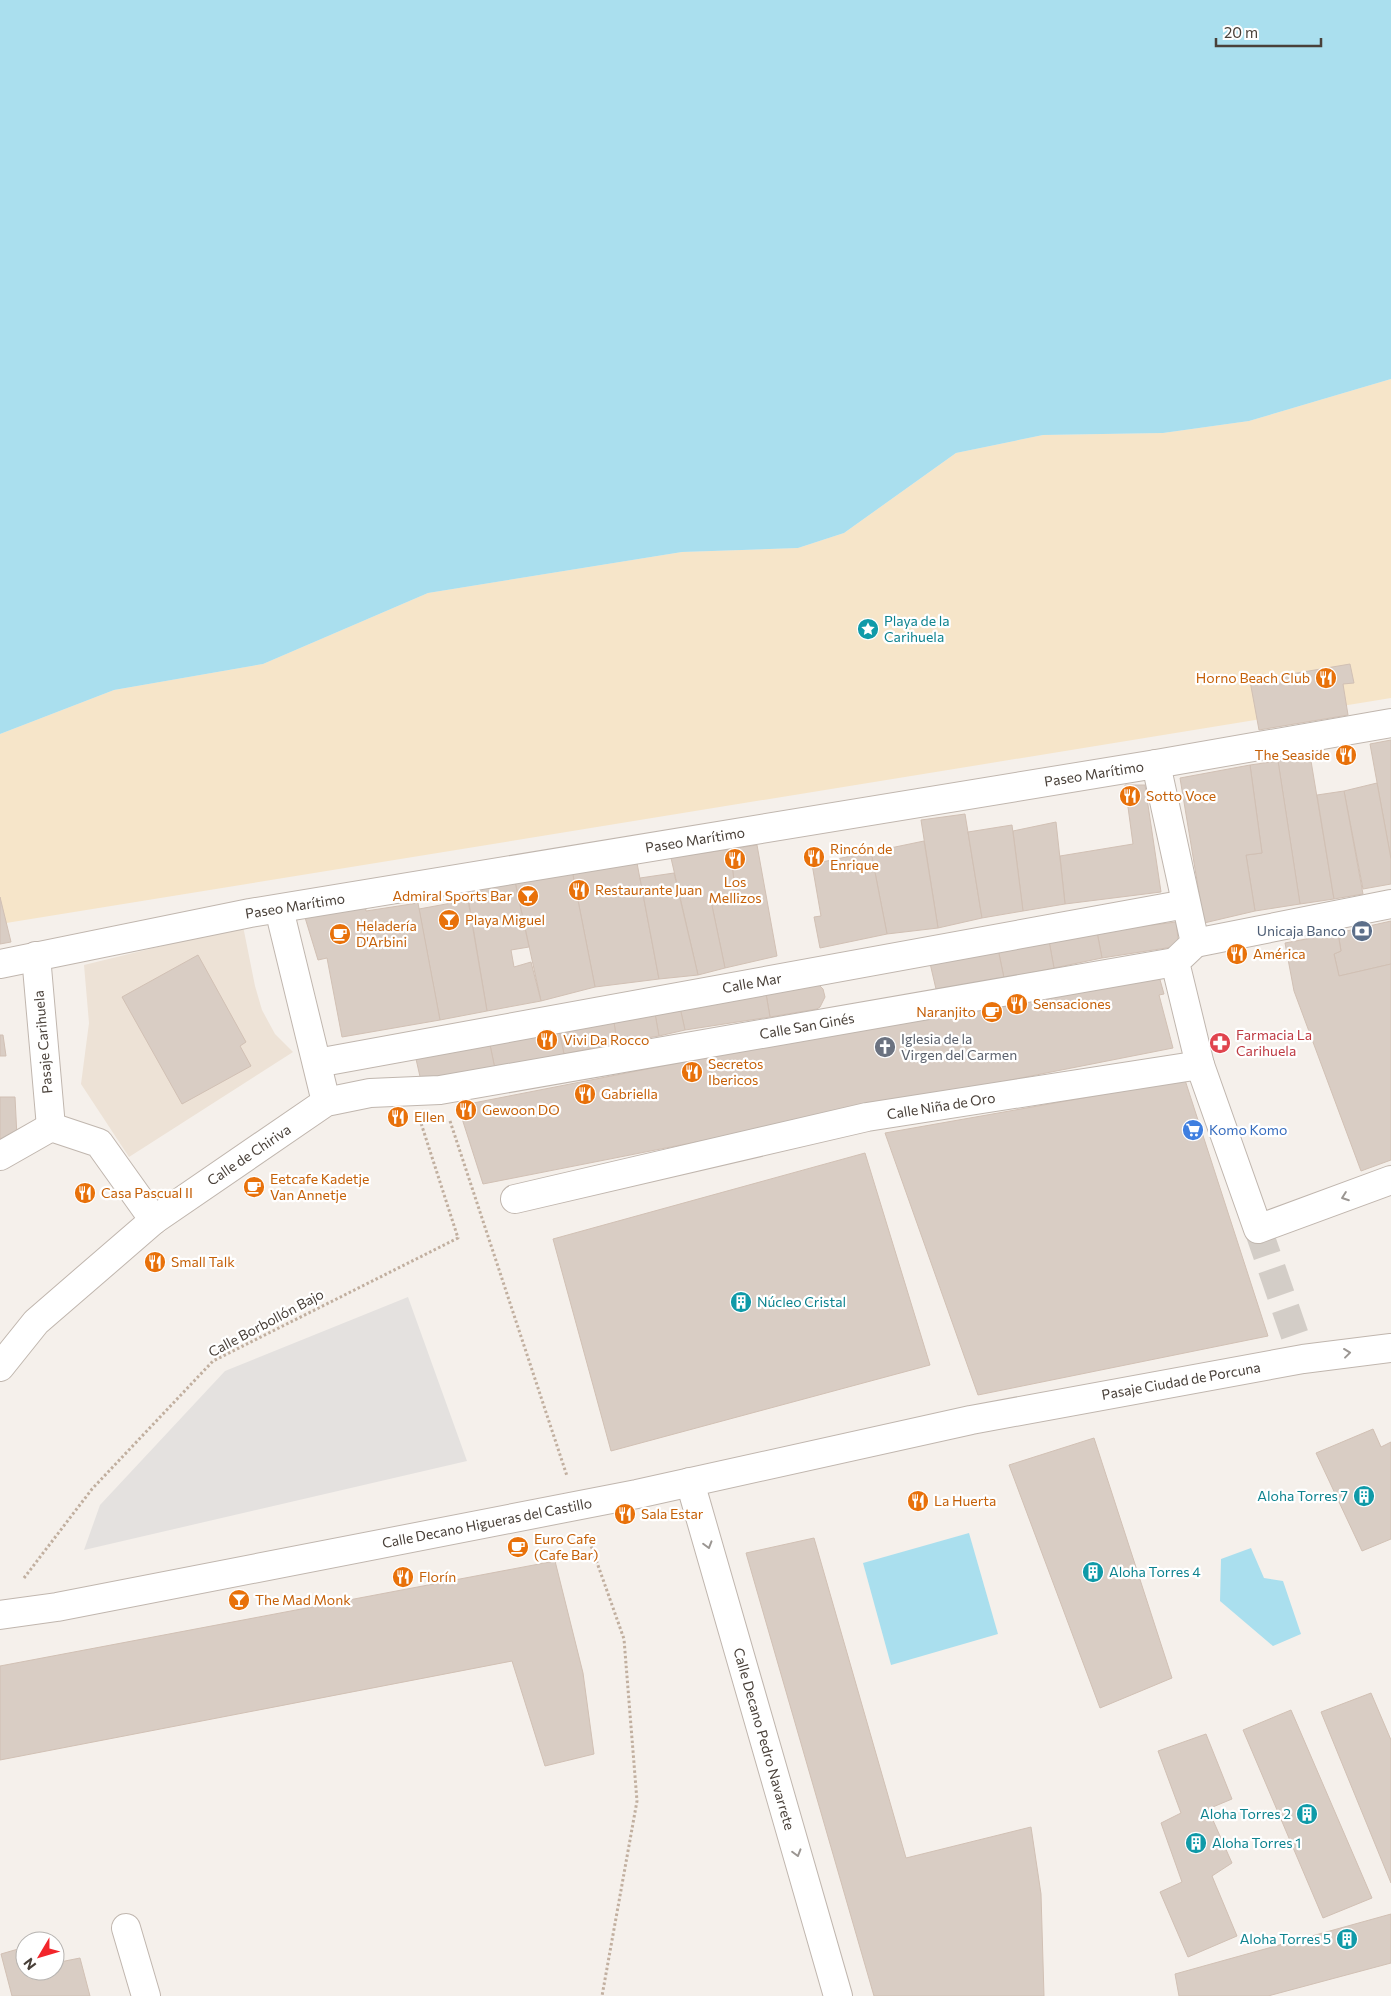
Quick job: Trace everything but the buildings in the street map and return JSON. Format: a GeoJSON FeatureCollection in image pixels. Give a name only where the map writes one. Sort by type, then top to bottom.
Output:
{"type":"FeatureCollection","features":[{"type":"Feature","properties":{"kind":"street","name":"Paseo Marítimo"},"geometry":{"type":"LineString","coordinates":[[0,964],[279,908],[1156,764],[1391,722]]}},
{"type":"Feature","properties":{"kind":"street"},"geometry":{"type":"LineString","coordinates":[[1156,764],[1195,943]]}},
{"type":"Feature","properties":{"kind":"street","name":"Calle Mar"},"geometry":{"type":"LineString","coordinates":[[317,1063],[1186,904]]}},
{"type":"Feature","properties":{"kind":"street"},"geometry":{"type":"LineString","coordinates":[[1391,904],[1195,943],[1175,962],[1200,1064],[1258,1229],[1391,1180]]}},
{"type":"Feature","properties":{"kind":"street"},"geometry":{"type":"LineString","coordinates":[[279,908],[326,1102]]}},
{"type":"Feature","properties":{"kind":"street","name":"Pasaje Carihuela"},"geometry":{"type":"LineString","coordinates":[[36,956],[51,1127]]}},
{"type":"Feature","properties":{"kind":"street","name":"Calle San Ginés"},"geometry":{"type":"LineString","coordinates":[[440,1090],[1175,962]]}},
{"type":"Feature","properties":{"kind":"street","name":"Calle Niña de Oro"},"geometry":{"type":"LineString","coordinates":[[515,1199],[867,1118],[1200,1064]]}},
{"type":"Feature","properties":{"kind":"street","name":"Calle de Chiriva"},"geometry":{"type":"LineString","coordinates":[[0,1367],[36,1322],[154,1220],[326,1102],[370,1094],[440,1090]]}},
{"type":"Feature","properties":{"kind":"street"},"geometry":{"type":"LineString","coordinates":[[0,1156],[51,1127],[98,1143],[154,1220]]}},
{"type":"Feature","properties":{"kind":"street","name":"Pasaje Ciudad de Porcuna"},"geometry":{"type":"LineString","coordinates":[[971,1420],[1303,1359],[1391,1348]]}},
{"type":"Feature","properties":{"kind":"street","name":"Calle Decano Higueras del Castillo"},"geometry":{"type":"LineString","coordinates":[[0,1615],[57,1607],[269,1564],[562,1509],[971,1420]]}},
{"type":"Feature","properties":{"kind":"street","name":"Calle Decano Pedro Navarrete"},"geometry":{"type":"LineString","coordinates":[[690,1482],[838,1996]]}},
{"type":"Feature","properties":{"kind":"street"},"geometry":{"type":"LineString","coordinates":[[126,1928],[146,1996]]}},
{"type":"Feature","properties":{"kind":"path","name":"Calle Borbollón Bajo"},"geometry":{"type":"LineString","coordinates":[[23,1580],[92,1489],[213,1361],[458,1238],[412,1092]]}},
{"type":"Feature","properties":{"kind":"shaded area"},"geometry":{"type":"Polygon","coordinates":[[[243,926],[255,986],[262,1010],[275,1034],[293,1052],[129,1157],[81,1084],[89,1023],[84,965],[243,926]]]}},
{"type":"Feature","properties":{"kind":"shaded area"},"geometry":{"type":"Polygon","coordinates":[[[408,1297],[467,1461],[84,1550],[100,1505],[225,1371],[408,1297]]]}},
{"type":"Feature","properties":{"kind":"sand","name":"Playa de la Carihuela"},"geometry":{"type":"Polygon","coordinates":[[[1391,379],[1391,698],[0,924],[0,734],[114,690],[263,664],[428,593],[682,552],[798,548],[844,533],[956,453],[1043,435],[1163,433],[1249,421],[1391,379]]]}},
{"type":"Feature","properties":{"kind":"water"},"geometry":{"type":"Polygon","coordinates":[[[0,0],[1391,0],[1391,379],[1249,421],[1163,433],[1043,435],[956,453],[844,533],[798,548],[682,552],[428,593],[263,664],[114,690],[0,734],[0,0]]]}},
{"type":"Feature","properties":{"kind":"water"},"geometry":{"type":"Polygon","coordinates":[[[969,1533],[998,1634],[891,1665],[863,1563],[969,1533]]]}},
{"type":"Feature","properties":{"kind":"water"},"geometry":{"type":"Polygon","coordinates":[[[1251,1548],[1264,1578],[1283,1581],[1301,1634],[1273,1646],[1220,1601],[1221,1559],[1251,1548]]]}},
{"type":"Feature","properties":{"kind":"tunnel"},"geometry":{"type":"LineString","coordinates":[[1258,1229],[1303,1359]]}},
{"type":"Feature","properties":{"kind":"place","name":"Playa de la Carihuela"},"geometry":{"type":"Point","coordinates":[868,629]}},
{"type":"Feature","properties":{"kind":"place","name":"Horno Beach Club"},"geometry":{"type":"Point","coordinates":[1326,678]}},
{"type":"Feature","properties":{"kind":"place","name":"The Seaside"},"geometry":{"type":"Point","coordinates":[1346,755]}},
{"type":"Feature","properties":{"kind":"place","name":"Sotto Voce"},"geometry":{"type":"Point","coordinates":[1130,796]}},
{"type":"Feature","properties":{"kind":"place","name":"Rincón de Enrique"},"geometry":{"type":"Point","coordinates":[814,857]}},
{"type":"Feature","properties":{"kind":"place","name":"Los Mellizos"},"geometry":{"type":"Point","coordinates":[735,859]}},
{"type":"Feature","properties":{"kind":"place","name":"Restaurante Juan"},"geometry":{"type":"Point","coordinates":[579,890]}},
{"type":"Feature","properties":{"kind":"place","name":"Admiral Sports Bar"},"geometry":{"type":"Point","coordinates":[528,896]}},
{"type":"Feature","properties":{"kind":"place","name":"Playa Miguel"},"geometry":{"type":"Point","coordinates":[449,920]}},
{"type":"Feature","properties":{"kind":"place","name":"Unicaja Banco"},"geometry":{"type":"Point","coordinates":[1362,931]}},
{"type":"Feature","properties":{"kind":"place","name":"Heladería D'Arbini"},"geometry":{"type":"Point","coordinates":[340,934]}},
{"type":"Feature","properties":{"kind":"place","name":"América"},"geometry":{"type":"Point","coordinates":[1237,954]}},
{"type":"Feature","properties":{"kind":"place","name":"Sensaciones"},"geometry":{"type":"Point","coordinates":[1017,1004]}},
{"type":"Feature","properties":{"kind":"place","name":"Naranjito"},"geometry":{"type":"Point","coordinates":[992,1012]}},
{"type":"Feature","properties":{"kind":"place","name":"Vivi Da Rocco"},"geometry":{"type":"Point","coordinates":[547,1040]}},
{"type":"Feature","properties":{"kind":"place","name":"Farmacia La Carihuela"},"geometry":{"type":"Point","coordinates":[1220,1043]}},
{"type":"Feature","properties":{"kind":"place","name":"Iglesia de la Virgen del Carmen"},"geometry":{"type":"Point","coordinates":[885,1047]}},
{"type":"Feature","properties":{"kind":"place","name":"Secretos Ibericos"},"geometry":{"type":"Point","coordinates":[692,1072]}},
{"type":"Feature","properties":{"kind":"place","name":"Gabriella"},"geometry":{"type":"Point","coordinates":[585,1094]}},
{"type":"Feature","properties":{"kind":"place","name":"Gewoon DO"},"geometry":{"type":"Point","coordinates":[466,1110]}},
{"type":"Feature","properties":{"kind":"place","name":"Ellen"},"geometry":{"type":"Point","coordinates":[398,1117]}},
{"type":"Feature","properties":{"kind":"place","name":"Komo Komo"},"geometry":{"type":"Point","coordinates":[1193,1130]}},
{"type":"Feature","properties":{"kind":"place","name":"Eetcafe Kadetje Van Annetje"},"geometry":{"type":"Point","coordinates":[254,1187]}},
{"type":"Feature","properties":{"kind":"place","name":"Casa Pascual II"},"geometry":{"type":"Point","coordinates":[85,1193]}},
{"type":"Feature","properties":{"kind":"place","name":"Small Talk"},"geometry":{"type":"Point","coordinates":[155,1262]}},
{"type":"Feature","properties":{"kind":"place","name":"Núcleo Cristal"},"geometry":{"type":"Point","coordinates":[741,1302]}},
{"type":"Feature","properties":{"kind":"place","name":"Aloha Torres 7"},"geometry":{"type":"Point","coordinates":[1364,1496]}},
{"type":"Feature","properties":{"kind":"place","name":"La Huerta"},"geometry":{"type":"Point","coordinates":[918,1501]}},
{"type":"Feature","properties":{"kind":"place","name":"Sala Estar"},"geometry":{"type":"Point","coordinates":[625,1514]}},
{"type":"Feature","properties":{"kind":"place","name":"Euro Cafe (Cafe Bar)"},"geometry":{"type":"Point","coordinates":[518,1547]}},
{"type":"Feature","properties":{"kind":"place","name":"Aloha Torres 4"},"geometry":{"type":"Point","coordinates":[1093,1572]}},
{"type":"Feature","properties":{"kind":"place","name":"Florín"},"geometry":{"type":"Point","coordinates":[403,1577]}},
{"type":"Feature","properties":{"kind":"place","name":"The Mad Monk"},"geometry":{"type":"Point","coordinates":[239,1600]}},
{"type":"Feature","properties":{"kind":"place","name":"Aloha Torres 2"},"geometry":{"type":"Point","coordinates":[1307,1814]}},
{"type":"Feature","properties":{"kind":"place","name":"Aloha Torres 1"},"geometry":{"type":"Point","coordinates":[1196,1843]}},
{"type":"Feature","properties":{"kind":"place","name":"Aloha Torres 5"},"geometry":{"type":"Point","coordinates":[1347,1939]}}]}
